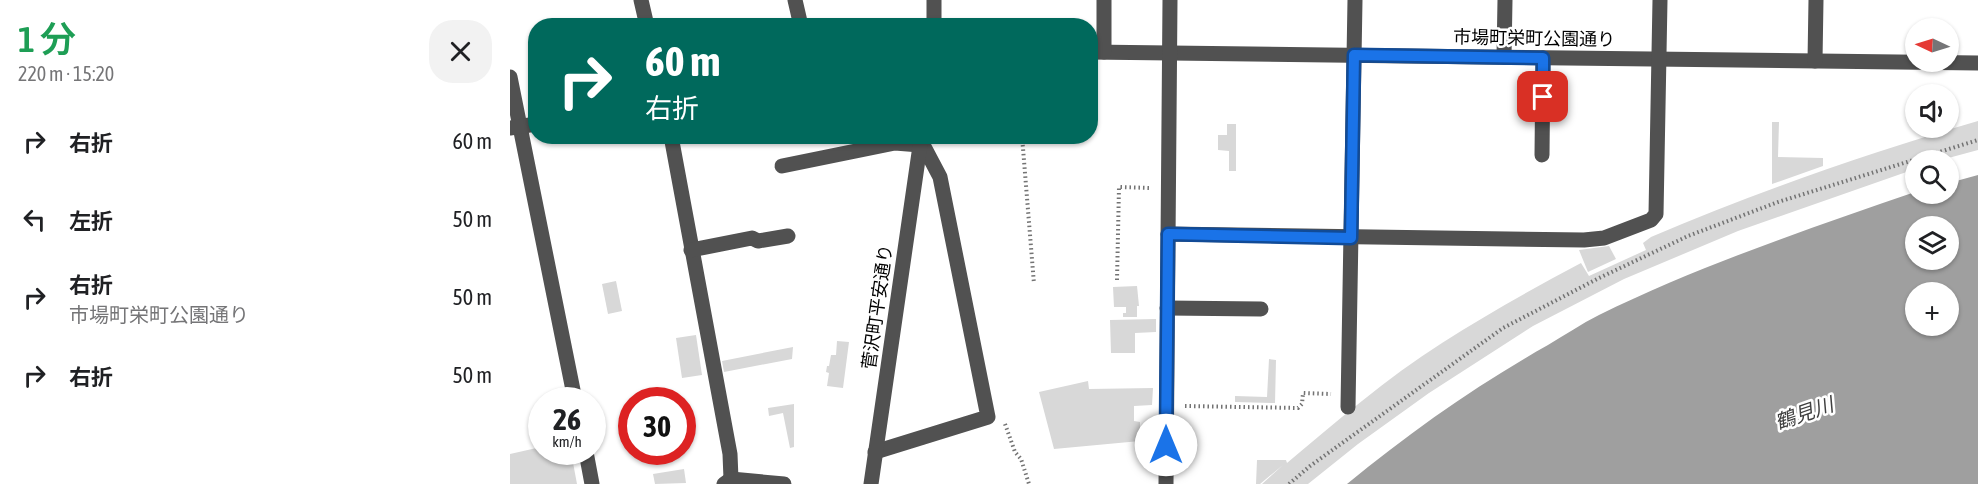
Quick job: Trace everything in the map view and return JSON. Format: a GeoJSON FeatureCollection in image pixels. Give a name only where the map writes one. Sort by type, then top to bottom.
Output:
{"type":"FeatureCollection","features":[{"type":"Feature","properties":{"kind":"street"},"geometry":{"type":"LineString","coordinates":[[641,0],[645,18]]}},
{"type":"Feature","properties":{"kind":"street"},"geometry":{"type":"LineString","coordinates":[[795,0],[799,18]]}},
{"type":"Feature","properties":{"kind":"street"},"geometry":{"type":"LineString","coordinates":[[934,0],[934,18]]}},
{"type":"Feature","properties":{"kind":"street"},"geometry":{"type":"LineString","coordinates":[[1098,45],[1104,0]]}},
{"type":"Feature","properties":{"kind":"street"},"geometry":{"type":"LineString","coordinates":[[1166,484],[1170,0]]}},
{"type":"Feature","properties":{"kind":"street"},"geometry":{"type":"LineString","coordinates":[[1348,401],[1355,0]]}},
{"type":"Feature","properties":{"kind":"street"},"geometry":{"type":"LineString","coordinates":[[1504,57],[1505,0]]}},
{"type":"Feature","properties":{"kind":"street"},"geometry":{"type":"LineString","coordinates":[[1168,234],[1584,240],[1604,238],[1651,220],[1656,214],[1660,0]]}},
{"type":"Feature","properties":{"kind":"street"},"geometry":{"type":"LineString","coordinates":[[1815,61],[1816,0]]}},
{"type":"Feature","properties":{"kind":"street","name":"市場町栄町公園通り"},"geometry":{"type":"LineString","coordinates":[[1098,52],[1978,63]]}},
{"type":"Feature","properties":{"kind":"street"},"geometry":{"type":"LineString","coordinates":[[1542,155],[1543,58]]}},
{"type":"Feature","properties":{"kind":"street"},"geometry":{"type":"LineString","coordinates":[[510,77],[515,128],[572,387]]}},
{"type":"Feature","properties":{"kind":"street"},"geometry":{"type":"LineString","coordinates":[[671,144],[730,454],[728,482],[784,484]]}},
{"type":"Feature","properties":{"kind":"street"},"geometry":{"type":"LineString","coordinates":[[782,166],[890,144]]}},
{"type":"Feature","properties":{"kind":"street","name":"菅沢町平安通り"},"geometry":{"type":"LineString","coordinates":[[871,484],[921,144]]}},
{"type":"Feature","properties":{"kind":"street"},"geometry":{"type":"LineString","coordinates":[[875,452],[988,417],[939,177],[922,144]]}},
{"type":"Feature","properties":{"kind":"street"},"geometry":{"type":"LineString","coordinates":[[691,250],[752,238],[758,241],[788,236]]}},
{"type":"Feature","properties":{"kind":"street"},"geometry":{"type":"LineString","coordinates":[[1167,308],[1261,309]]}},
{"type":"Feature","properties":{"kind":"street"},"geometry":{"type":"LineString","coordinates":[[588,465],[592,484]]}},
{"type":"Feature","properties":{"kind":"path"},"geometry":{"type":"LineString","coordinates":[[1289,484],[1310,466],[1503,328],[1599,278],[1688,236],[1778,202],[1978,140]]}},
{"type":"Feature","properties":{"kind":"path"},"geometry":{"type":"LineString","coordinates":[[1024,144],[1034,285]]}},
{"type":"Feature","properties":{"kind":"path"},"geometry":{"type":"LineString","coordinates":[[1117,280],[1119,187],[1168,188]]}},
{"type":"Feature","properties":{"kind":"path"},"geometry":{"type":"LineString","coordinates":[[1167,405],[1298,408],[1302,404],[1303,393],[1348,401]]}},
{"type":"Feature","properties":{"kind":"path"},"geometry":{"type":"LineString","coordinates":[[988,417],[1002,414],[1015,452],[1022,459],[1029,484]]}},
{"type":"Feature","properties":{"kind":"shaded area"},"geometry":{"type":"Polygon","coordinates":[[[1978,121],[1978,150],[1959,155],[1959,150],[1905,150],[1905,173],[1738,231],[1624,279],[1533,326],[1429,393],[1358,444],[1308,484],[1262,484],[1283,465],[1260,484],[1256,484],[1257,460],[1286,460],[1287,463],[1363,400],[1422,356],[1493,312],[1581,263],[1589,276],[1646,250],[1643,243],[1651,237],[1691,220],[1813,174],[1924,138],[1959,138],[1959,127],[1978,121]]]}},
{"type":"Feature","properties":{"kind":"shaded area"},"geometry":{"type":"Polygon","coordinates":[[[1772,122],[1779,122],[1778,157],[1823,158],[1823,166],[1772,184],[1772,122]]]}},
{"type":"Feature","properties":{"kind":"shaded area"},"geometry":{"type":"Polygon","coordinates":[[[1227,124],[1236,124],[1236,171],[1229,171],[1229,151],[1218,150],[1218,135],[1227,135],[1227,124]]]}},
{"type":"Feature","properties":{"kind":"shaded area"},"geometry":{"type":"Polygon","coordinates":[[[1609,246],[1616,259],[1588,272],[1579,250],[1609,246]]]}},
{"type":"Feature","properties":{"kind":"shaded area"},"geometry":{"type":"Polygon","coordinates":[[[616,281],[622,311],[608,314],[602,284],[616,281]]]}},
{"type":"Feature","properties":{"kind":"shaded area"},"geometry":{"type":"Polygon","coordinates":[[[1137,286],[1139,306],[1137,306],[1137,317],[1123,317],[1126,307],[1114,307],[1113,287],[1137,286]]]}},
{"type":"Feature","properties":{"kind":"shaded area"},"geometry":{"type":"Polygon","coordinates":[[[1156,319],[1156,332],[1135,333],[1135,353],[1111,353],[1110,320],[1156,319]]]}},
{"type":"Feature","properties":{"kind":"shaded area"},"geometry":{"type":"Polygon","coordinates":[[[696,335],[702,375],[682,378],[676,338],[696,335]]]}},
{"type":"Feature","properties":{"kind":"shaded area"},"geometry":{"type":"Polygon","coordinates":[[[837,341],[849,342],[843,388],[827,386],[829,373],[826,372],[827,366],[829,366],[831,355],[836,355],[837,341]]]}},
{"type":"Feature","properties":{"kind":"shaded area"},"geometry":{"type":"Polygon","coordinates":[[[793,347],[792,359],[724,372],[722,361],[793,347]]]}},
{"type":"Feature","properties":{"kind":"shaded area"},"geometry":{"type":"Polygon","coordinates":[[[1269,359],[1276,360],[1275,403],[1235,402],[1235,396],[1267,397],[1269,359]]]}},
{"type":"Feature","properties":{"kind":"shaded area"},"geometry":{"type":"Polygon","coordinates":[[[1088,381],[1089,389],[1153,388],[1152,405],[1134,406],[1134,421],[1140,422],[1140,441],[1054,449],[1039,392],[1088,381]]]}},
{"type":"Feature","properties":{"kind":"shaded area"},"geometry":{"type":"Polygon","coordinates":[[[794,404],[794,447],[790,448],[783,413],[769,416],[768,408],[794,404]]]}},
{"type":"Feature","properties":{"kind":"shaded area"},"geometry":{"type":"Polygon","coordinates":[[[528,450],[528,465],[573,465],[577,484],[510,484],[510,454],[528,450]]]}},
{"type":"Feature","properties":{"kind":"shaded area"},"geometry":{"type":"Polygon","coordinates":[[[684,469],[686,483],[655,484],[653,474],[684,469]]]}},
{"type":"Feature","properties":{"kind":"water","name":"鶴見川"},"geometry":{"type":"Polygon","coordinates":[[[1978,175],[1978,484],[1347,484],[1395,446],[1470,393],[1599,315],[1716,264],[1905,196],[1905,204],[1959,204],[1959,180],[1978,175]]]}},
{"type":"Feature","properties":{"kind":"route"},"geometry":{"type":"LineString","coordinates":[[1166,445],[1168,234],[1351,238],[1354,55],[1543,58],[1543,97]]}}]}
